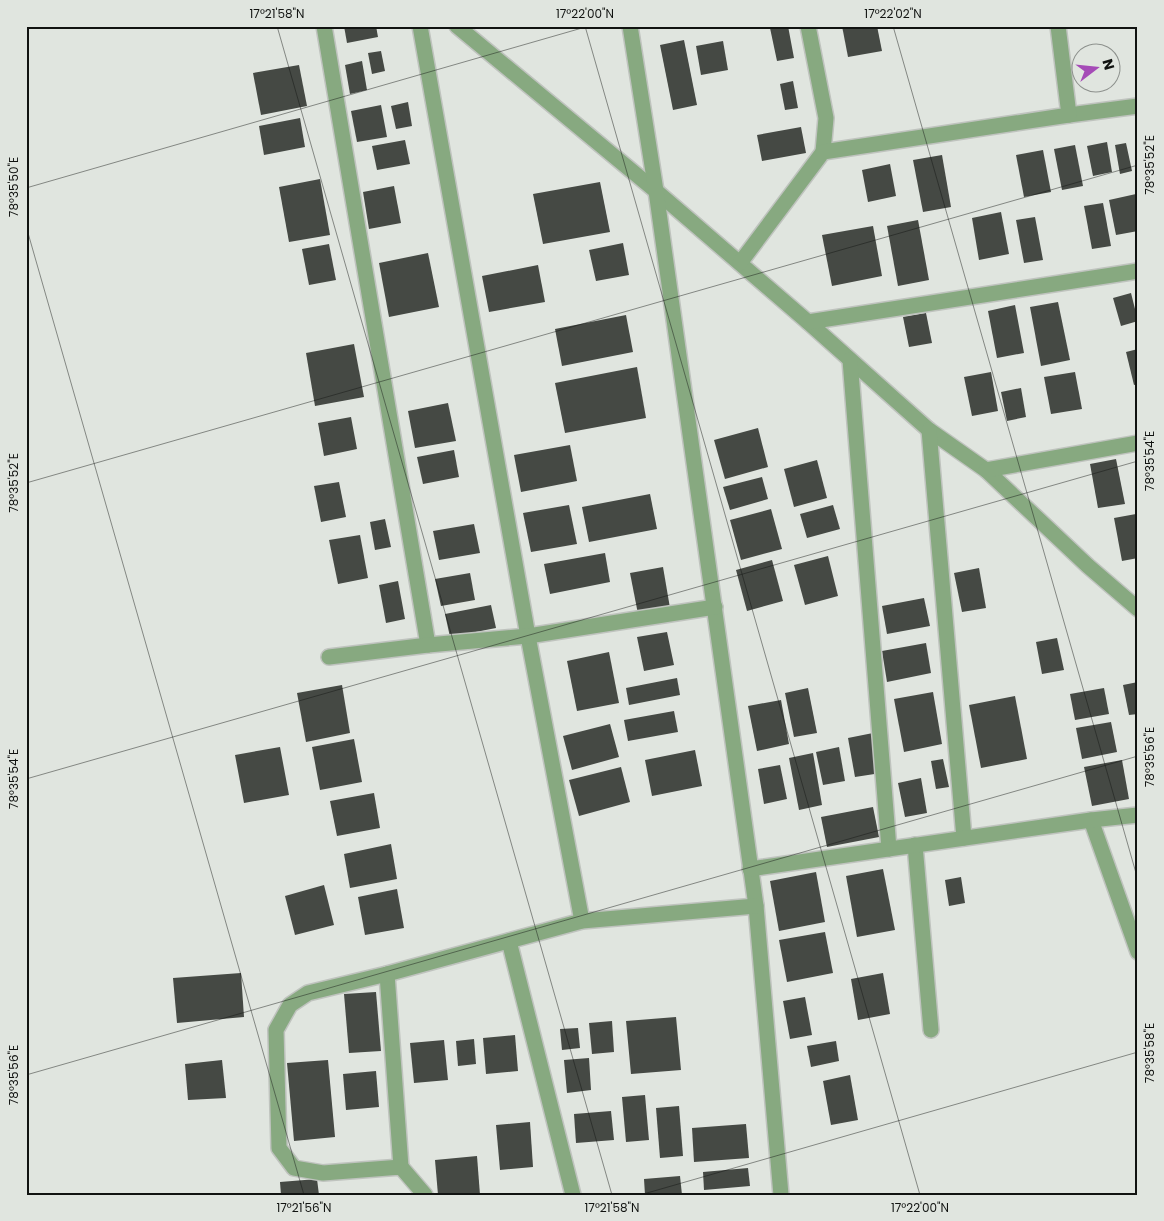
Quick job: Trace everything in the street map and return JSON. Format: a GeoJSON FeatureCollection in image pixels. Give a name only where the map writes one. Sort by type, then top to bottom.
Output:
{"type":"FeatureCollection","features":[{"type":"Feature","properties":{"kind":"street"},"geometry":{"type":"LineString","coordinates":[[324,26],[428,645]]}},
{"type":"Feature","properties":{"kind":"street"},"geometry":{"type":"LineString","coordinates":[[420,26],[528,636],[582,921]]}},
{"type":"Feature","properties":{"kind":"street"},"geometry":{"type":"LineString","coordinates":[[457,26],[656,191],[930,430],[986,470],[1088,566],[1137,608]]}},
{"type":"Feature","properties":{"kind":"street"},"geometry":{"type":"LineString","coordinates":[[630,26],[656,191],[756,906],[781,1195]]}},
{"type":"Feature","properties":{"kind":"street"},"geometry":{"type":"LineString","coordinates":[[740,263],[823,152],[826,118],[808,26]]}},
{"type":"Feature","properties":{"kind":"street"},"geometry":{"type":"LineString","coordinates":[[1058,26],[1069,115]]}},
{"type":"Feature","properties":{"kind":"street"},"geometry":{"type":"LineString","coordinates":[[823,152],[1138,106]]}},
{"type":"Feature","properties":{"kind":"street"},"geometry":{"type":"LineString","coordinates":[[808,322],[1138,271]]}},
{"type":"Feature","properties":{"kind":"street"},"geometry":{"type":"LineString","coordinates":[[850,360],[889,849]]}},
{"type":"Feature","properties":{"kind":"street"},"geometry":{"type":"LineString","coordinates":[[930,430],[964,838]]}},
{"type":"Feature","properties":{"kind":"street"},"geometry":{"type":"LineString","coordinates":[[986,470],[1138,443]]}},
{"type":"Feature","properties":{"kind":"street"},"geometry":{"type":"LineString","coordinates":[[329,657],[428,645],[528,636],[715,607]]}},
{"type":"Feature","properties":{"kind":"street"},"geometry":{"type":"LineString","coordinates":[[750,869],[1091,820],[1138,815]]}},
{"type":"Feature","properties":{"kind":"street"},"geometry":{"type":"LineString","coordinates":[[1091,820],[1138,952]]}},
{"type":"Feature","properties":{"kind":"street"},"geometry":{"type":"LineString","coordinates":[[915,845],[931,1030]]}},
{"type":"Feature","properties":{"kind":"street"},"geometry":{"type":"LineString","coordinates":[[401,1167],[323,1173],[294,1168],[279,1148],[276,1030],[290,1005],[308,993],[387,974],[582,921],[756,906]]}},
{"type":"Feature","properties":{"kind":"street"},"geometry":{"type":"LineString","coordinates":[[509,941],[573,1195]]}},
{"type":"Feature","properties":{"kind":"street"},"geometry":{"type":"LineString","coordinates":[[387,974],[401,1167],[425,1195]]}},
{"type":"Feature","properties":{"kind":"building"},"geometry":{"type":"Polygon","coordinates":[[[344,26],[376,26],[378,37],[347,43],[344,26]]]}},
{"type":"Feature","properties":{"kind":"building"},"geometry":{"type":"Polygon","coordinates":[[[788,26],[794,58],[777,61],[770,28],[788,26]]]}},
{"type":"Feature","properties":{"kind":"building"},"geometry":{"type":"Polygon","coordinates":[[[842,26],[877,26],[882,51],[848,57],[842,26]]]}},
{"type":"Feature","properties":{"kind":"building"},"geometry":{"type":"Polygon","coordinates":[[[684,40],[697,105],[673,110],[660,45],[684,40]]]}},
{"type":"Feature","properties":{"kind":"building"},"geometry":{"type":"Polygon","coordinates":[[[723,41],[728,70],[701,75],[696,46],[723,41]]]}},
{"type":"Feature","properties":{"kind":"building"},"geometry":{"type":"Polygon","coordinates":[[[381,51],[385,71],[372,74],[368,53],[381,51]]]}},
{"type":"Feature","properties":{"kind":"building"},"geometry":{"type":"Polygon","coordinates":[[[362,61],[367,90],[350,94],[345,65],[362,61]]]}},
{"type":"Feature","properties":{"kind":"building"},"geometry":{"type":"Polygon","coordinates":[[[299,65],[307,106],[261,115],[253,73],[299,65]]]}},
{"type":"Feature","properties":{"kind":"building"},"geometry":{"type":"Polygon","coordinates":[[[793,81],[798,108],[785,110],[780,84],[793,81]]]}},
{"type":"Feature","properties":{"kind":"building"},"geometry":{"type":"Polygon","coordinates":[[[408,102],[412,126],[396,129],[391,106],[408,102]]]}},
{"type":"Feature","properties":{"kind":"building"},"geometry":{"type":"Polygon","coordinates":[[[381,105],[387,137],[357,142],[351,111],[381,105]]]}},
{"type":"Feature","properties":{"kind":"building"},"geometry":{"type":"Polygon","coordinates":[[[300,118],[305,147],[264,155],[259,126],[300,118]]]}},
{"type":"Feature","properties":{"kind":"building"},"geometry":{"type":"Polygon","coordinates":[[[801,127],[806,153],[762,161],[757,135],[801,127]]]}},
{"type":"Feature","properties":{"kind":"building"},"geometry":{"type":"Polygon","coordinates":[[[405,140],[410,164],[377,170],[372,146],[405,140]]]}},
{"type":"Feature","properties":{"kind":"building"},"geometry":{"type":"Polygon","coordinates":[[[1107,142],[1112,172],[1093,176],[1087,146],[1107,142]]]}},
{"type":"Feature","properties":{"kind":"building"},"geometry":{"type":"Polygon","coordinates":[[[1126,143],[1132,171],[1120,174],[1115,145],[1126,143]]]}},
{"type":"Feature","properties":{"kind":"building"},"geometry":{"type":"Polygon","coordinates":[[[1075,145],[1083,186],[1062,190],[1054,149],[1075,145]]]}},
{"type":"Feature","properties":{"kind":"building"},"geometry":{"type":"Polygon","coordinates":[[[1043,150],[1051,192],[1024,197],[1016,155],[1043,150]]]}},
{"type":"Feature","properties":{"kind":"building"},"geometry":{"type":"Polygon","coordinates":[[[942,155],[951,207],[923,212],[913,160],[942,155]]]}},
{"type":"Feature","properties":{"kind":"building"},"geometry":{"type":"Polygon","coordinates":[[[890,164],[896,196],[868,202],[862,170],[890,164]]]}},
{"type":"Feature","properties":{"kind":"building"},"geometry":{"type":"Polygon","coordinates":[[[320,179],[330,235],[289,242],[279,187],[320,179]]]}},
{"type":"Feature","properties":{"kind":"building"},"geometry":{"type":"Polygon","coordinates":[[[600,182],[610,232],[543,244],[533,194],[600,182]]]}},
{"type":"Feature","properties":{"kind":"building"},"geometry":{"type":"Polygon","coordinates":[[[394,186],[401,223],[369,229],[363,192],[394,186]]]}},
{"type":"Feature","properties":{"kind":"building"},"geometry":{"type":"Polygon","coordinates":[[[1136,194],[1138,231],[1116,235],[1109,200],[1136,194]]]}},
{"type":"Feature","properties":{"kind":"building"},"geometry":{"type":"Polygon","coordinates":[[[1103,203],[1111,246],[1092,249],[1084,206],[1103,203]]]}},
{"type":"Feature","properties":{"kind":"building"},"geometry":{"type":"Polygon","coordinates":[[[1001,212],[1009,254],[979,260],[972,218],[1001,212]]]}},
{"type":"Feature","properties":{"kind":"building"},"geometry":{"type":"Polygon","coordinates":[[[1035,217],[1043,260],[1024,263],[1016,220],[1035,217]]]}},
{"type":"Feature","properties":{"kind":"building"},"geometry":{"type":"Polygon","coordinates":[[[918,220],[929,280],[898,286],[887,226],[918,220]]]}},
{"type":"Feature","properties":{"kind":"building"},"geometry":{"type":"Polygon","coordinates":[[[873,226],[882,276],[832,286],[822,235],[873,226]]]}},
{"type":"Feature","properties":{"kind":"building"},"geometry":{"type":"Polygon","coordinates":[[[623,243],[629,275],[596,281],[589,250],[623,243]]]}},
{"type":"Feature","properties":{"kind":"building"},"geometry":{"type":"Polygon","coordinates":[[[329,244],[336,280],[309,285],[302,249],[329,244]]]}},
{"type":"Feature","properties":{"kind":"building"},"geometry":{"type":"Polygon","coordinates":[[[428,253],[439,307],[389,317],[379,263],[428,253]]]}},
{"type":"Feature","properties":{"kind":"building"},"geometry":{"type":"Polygon","coordinates":[[[538,265],[545,302],[489,312],[482,276],[538,265]]]}},
{"type":"Feature","properties":{"kind":"building"},"geometry":{"type":"Polygon","coordinates":[[[1131,293],[1138,321],[1121,326],[1113,298],[1131,293]]]}},
{"type":"Feature","properties":{"kind":"building"},"geometry":{"type":"Polygon","coordinates":[[[1058,302],[1070,360],[1041,366],[1030,307],[1058,302]]]}},
{"type":"Feature","properties":{"kind":"building"},"geometry":{"type":"Polygon","coordinates":[[[1015,305],[1024,353],[997,358],[988,311],[1015,305]]]}},
{"type":"Feature","properties":{"kind":"building"},"geometry":{"type":"Polygon","coordinates":[[[926,313],[932,343],[909,347],[903,317],[926,313]]]}},
{"type":"Feature","properties":{"kind":"building"},"geometry":{"type":"Polygon","coordinates":[[[626,315],[633,352],[562,366],[555,329],[626,315]]]}},
{"type":"Feature","properties":{"kind":"building"},"geometry":{"type":"Polygon","coordinates":[[[354,344],[364,397],[315,406],[306,353],[354,344]]]}},
{"type":"Feature","properties":{"kind":"building"},"geometry":{"type":"Polygon","coordinates":[[[1138,349],[1138,384],[1134,385],[1126,352],[1138,349]]]}},
{"type":"Feature","properties":{"kind":"building"},"geometry":{"type":"Polygon","coordinates":[[[637,367],[646,418],[565,433],[555,383],[637,367]]]}},
{"type":"Feature","properties":{"kind":"building"},"geometry":{"type":"Polygon","coordinates":[[[991,372],[998,411],[972,416],[964,377],[991,372]]]}},
{"type":"Feature","properties":{"kind":"building"},"geometry":{"type":"Polygon","coordinates":[[[1075,372],[1082,409],[1051,414],[1044,377],[1075,372]]]}},
{"type":"Feature","properties":{"kind":"building"},"geometry":{"type":"Polygon","coordinates":[[[1021,388],[1026,417],[1007,421],[1001,392],[1021,388]]]}},
{"type":"Feature","properties":{"kind":"building"},"geometry":{"type":"Polygon","coordinates":[[[448,403],[456,441],[415,448],[408,411],[448,403]]]}},
{"type":"Feature","properties":{"kind":"building"},"geometry":{"type":"Polygon","coordinates":[[[351,417],[357,449],[324,456],[318,423],[351,417]]]}},
{"type":"Feature","properties":{"kind":"building"},"geometry":{"type":"Polygon","coordinates":[[[758,428],[768,467],[725,479],[714,440],[758,428]]]}},
{"type":"Feature","properties":{"kind":"building"},"geometry":{"type":"Polygon","coordinates":[[[570,445],[577,481],[521,492],[514,455],[570,445]]]}},
{"type":"Feature","properties":{"kind":"building"},"geometry":{"type":"Polygon","coordinates":[[[454,450],[459,477],[423,484],[417,457],[454,450]]]}},
{"type":"Feature","properties":{"kind":"building"},"geometry":{"type":"Polygon","coordinates":[[[1116,459],[1125,504],[1098,508],[1090,464],[1116,459]]]}},
{"type":"Feature","properties":{"kind":"building"},"geometry":{"type":"Polygon","coordinates":[[[817,460],[827,498],[794,507],[784,469],[817,460]]]}},
{"type":"Feature","properties":{"kind":"building"},"geometry":{"type":"Polygon","coordinates":[[[762,477],[768,499],[730,510],[723,487],[762,477]]]}},
{"type":"Feature","properties":{"kind":"building"},"geometry":{"type":"Polygon","coordinates":[[[339,482],[346,517],[321,522],[314,486],[339,482]]]}},
{"type":"Feature","properties":{"kind":"building"},"geometry":{"type":"Polygon","coordinates":[[[650,494],[657,529],[589,542],[582,507],[650,494]]]}},
{"type":"Feature","properties":{"kind":"building"},"geometry":{"type":"Polygon","coordinates":[[[569,505],[577,544],[531,552],[523,513],[569,505]]]}},
{"type":"Feature","properties":{"kind":"building"},"geometry":{"type":"Polygon","coordinates":[[[833,505],[840,529],[807,538],[800,514],[833,505]]]}},
{"type":"Feature","properties":{"kind":"building"},"geometry":{"type":"Polygon","coordinates":[[[771,509],[782,549],[741,560],[730,520],[771,509]]]}},
{"type":"Feature","properties":{"kind":"building"},"geometry":{"type":"Polygon","coordinates":[[[1136,514],[1138,524],[1138,558],[1122,561],[1114,518],[1136,514]]]}},
{"type":"Feature","properties":{"kind":"building"},"geometry":{"type":"Polygon","coordinates":[[[385,519],[391,547],[375,550],[370,522],[385,519]]]}},
{"type":"Feature","properties":{"kind":"building"},"geometry":{"type":"Polygon","coordinates":[[[474,524],[480,553],[439,560],[433,531],[474,524]]]}},
{"type":"Feature","properties":{"kind":"building"},"geometry":{"type":"Polygon","coordinates":[[[360,535],[368,578],[338,584],[329,540],[360,535]]]}},
{"type":"Feature","properties":{"kind":"building"},"geometry":{"type":"Polygon","coordinates":[[[605,553],[610,582],[550,594],[544,564],[605,553]]]}},
{"type":"Feature","properties":{"kind":"building"},"geometry":{"type":"Polygon","coordinates":[[[828,556],[838,596],[805,605],[794,565],[828,556]]]}},
{"type":"Feature","properties":{"kind":"building"},"geometry":{"type":"Polygon","coordinates":[[[772,560],[783,601],[747,611],[736,570],[772,560]]]}},
{"type":"Feature","properties":{"kind":"building"},"geometry":{"type":"Polygon","coordinates":[[[663,567],[670,608],[638,614],[630,573],[663,567]]]}},
{"type":"Feature","properties":{"kind":"building"},"geometry":{"type":"Polygon","coordinates":[[[979,568],[986,608],[962,612],[954,573],[979,568]]]}},
{"type":"Feature","properties":{"kind":"building"},"geometry":{"type":"Polygon","coordinates":[[[470,573],[475,600],[441,606],[435,579],[470,573]]]}},
{"type":"Feature","properties":{"kind":"building"},"geometry":{"type":"Polygon","coordinates":[[[398,581],[405,619],[386,623],[379,585],[398,581]]]}},
{"type":"Feature","properties":{"kind":"building"},"geometry":{"type":"Polygon","coordinates":[[[924,598],[930,626],[887,634],[882,606],[924,598]]]}},
{"type":"Feature","properties":{"kind":"building"},"geometry":{"type":"Polygon","coordinates":[[[491,605],[496,628],[450,637],[445,614],[491,605]]]}},
{"type":"Feature","properties":{"kind":"building"},"geometry":{"type":"Polygon","coordinates":[[[667,632],[674,665],[644,671],[637,637],[667,632]]]}},
{"type":"Feature","properties":{"kind":"building"},"geometry":{"type":"Polygon","coordinates":[[[1057,638],[1064,670],[1042,674],[1036,642],[1057,638]]]}},
{"type":"Feature","properties":{"kind":"building"},"geometry":{"type":"Polygon","coordinates":[[[926,643],[931,673],[887,682],[882,651],[926,643]]]}},
{"type":"Feature","properties":{"kind":"building"},"geometry":{"type":"Polygon","coordinates":[[[609,652],[619,703],[577,711],[567,661],[609,652]]]}},
{"type":"Feature","properties":{"kind":"building"},"geometry":{"type":"Polygon","coordinates":[[[677,678],[680,695],[629,705],[626,688],[677,678]]]}},
{"type":"Feature","properties":{"kind":"building"},"geometry":{"type":"Polygon","coordinates":[[[1138,682],[1138,714],[1129,715],[1123,685],[1138,682]]]}},
{"type":"Feature","properties":{"kind":"building"},"geometry":{"type":"Polygon","coordinates":[[[342,685],[350,733],[306,742],[297,693],[342,685]]]}},
{"type":"Feature","properties":{"kind":"building"},"geometry":{"type":"Polygon","coordinates":[[[808,688],[817,733],[794,737],[785,693],[808,688]]]}},
{"type":"Feature","properties":{"kind":"building"},"geometry":{"type":"Polygon","coordinates":[[[1104,688],[1109,714],[1075,720],[1070,694],[1104,688]]]}},
{"type":"Feature","properties":{"kind":"building"},"geometry":{"type":"Polygon","coordinates":[[[933,692],[942,744],[904,752],[894,699],[933,692]]]}},
{"type":"Feature","properties":{"kind":"building"},"geometry":{"type":"Polygon","coordinates":[[[1015,696],[1027,759],[981,768],[969,705],[1015,696]]]}},
{"type":"Feature","properties":{"kind":"building"},"geometry":{"type":"Polygon","coordinates":[[[781,700],[789,744],[757,751],[748,706],[781,700]]]}},
{"type":"Feature","properties":{"kind":"building"},"geometry":{"type":"Polygon","coordinates":[[[674,711],[678,732],[628,741],[624,720],[674,711]]]}},
{"type":"Feature","properties":{"kind":"building"},"geometry":{"type":"Polygon","coordinates":[[[1111,722],[1117,752],[1082,759],[1076,728],[1111,722]]]}},
{"type":"Feature","properties":{"kind":"building"},"geometry":{"type":"Polygon","coordinates":[[[610,724],[619,757],[572,770],[563,736],[610,724]]]}},
{"type":"Feature","properties":{"kind":"building"},"geometry":{"type":"Polygon","coordinates":[[[873,733],[881,773],[855,777],[848,738],[873,733]]]}},
{"type":"Feature","properties":{"kind":"building"},"geometry":{"type":"Polygon","coordinates":[[[354,739],[362,782],[320,790],[312,747],[354,739]]]}},
{"type":"Feature","properties":{"kind":"building"},"geometry":{"type":"Polygon","coordinates":[[[280,747],[289,795],[244,803],[235,755],[280,747]]]}},
{"type":"Feature","properties":{"kind":"building"},"geometry":{"type":"Polygon","coordinates":[[[839,747],[845,781],[823,785],[816,752],[839,747]]]}},
{"type":"Feature","properties":{"kind":"building"},"geometry":{"type":"Polygon","coordinates":[[[695,750],[702,786],[652,796],[645,760],[695,750]]]}},
{"type":"Feature","properties":{"kind":"building"},"geometry":{"type":"Polygon","coordinates":[[[813,753],[822,805],[799,810],[789,758],[813,753]]]}},
{"type":"Feature","properties":{"kind":"building"},"geometry":{"type":"Polygon","coordinates":[[[943,759],[949,787],[936,789],[931,761],[943,759]]]}},
{"type":"Feature","properties":{"kind":"building"},"geometry":{"type":"Polygon","coordinates":[[[1122,760],[1129,799],[1092,806],[1084,767],[1122,760]]]}},
{"type":"Feature","properties":{"kind":"building"},"geometry":{"type":"Polygon","coordinates":[[[780,765],[787,799],[764,804],[758,769],[780,765]]]}},
{"type":"Feature","properties":{"kind":"building"},"geometry":{"type":"Polygon","coordinates":[[[621,767],[630,802],[579,816],[569,780],[621,767]]]}},
{"type":"Feature","properties":{"kind":"building"},"geometry":{"type":"Polygon","coordinates":[[[921,778],[927,813],[905,817],[898,783],[921,778]]]}},
{"type":"Feature","properties":{"kind":"building"},"geometry":{"type":"Polygon","coordinates":[[[374,793],[380,828],[337,836],[330,801],[374,793]]]}},
{"type":"Feature","properties":{"kind":"building"},"geometry":{"type":"Polygon","coordinates":[[[873,807],[879,837],[827,847],[821,817],[873,807]]]}},
{"type":"Feature","properties":{"kind":"building"},"geometry":{"type":"Polygon","coordinates":[[[391,844],[397,879],[350,888],[344,854],[391,844]]]}},
{"type":"Feature","properties":{"kind":"building"},"geometry":{"type":"Polygon","coordinates":[[[883,869],[895,930],[857,937],[846,876],[883,869]]]}},
{"type":"Feature","properties":{"kind":"building"},"geometry":{"type":"Polygon","coordinates":[[[816,872],[825,922],[779,931],[770,881],[816,872]]]}},
{"type":"Feature","properties":{"kind":"building"},"geometry":{"type":"Polygon","coordinates":[[[961,877],[965,903],[949,906],[945,880],[961,877]]]}},
{"type":"Feature","properties":{"kind":"building"},"geometry":{"type":"Polygon","coordinates":[[[324,885],[334,925],[295,935],[285,896],[324,885]]]}},
{"type":"Feature","properties":{"kind":"building"},"geometry":{"type":"Polygon","coordinates":[[[397,889],[404,928],[365,935],[358,897],[397,889]]]}},
{"type":"Feature","properties":{"kind":"building"},"geometry":{"type":"Polygon","coordinates":[[[825,932],[833,973],[787,982],[779,940],[825,932]]]}},
{"type":"Feature","properties":{"kind":"building"},"geometry":{"type":"Polygon","coordinates":[[[241,973],[244,1017],[177,1023],[173,978],[241,973]]]}},
{"type":"Feature","properties":{"kind":"building"},"geometry":{"type":"Polygon","coordinates":[[[883,973],[890,1014],[858,1020],[851,979],[883,973]]]}},
{"type":"Feature","properties":{"kind":"building"},"geometry":{"type":"Polygon","coordinates":[[[376,992],[381,1051],[349,1053],[344,994],[376,992]]]}},
{"type":"Feature","properties":{"kind":"building"},"geometry":{"type":"Polygon","coordinates":[[[805,997],[812,1035],[790,1039],[783,1001],[805,997]]]}},
{"type":"Feature","properties":{"kind":"building"},"geometry":{"type":"Polygon","coordinates":[[[676,1017],[681,1070],[631,1074],[626,1021],[676,1017]]]}},
{"type":"Feature","properties":{"kind":"building"},"geometry":{"type":"Polygon","coordinates":[[[612,1021],[614,1052],[592,1054],[589,1023],[612,1021]]]}},
{"type":"Feature","properties":{"kind":"building"},"geometry":{"type":"Polygon","coordinates":[[[578,1028],[580,1048],[562,1050],[560,1029],[578,1028]]]}},
{"type":"Feature","properties":{"kind":"building"},"geometry":{"type":"Polygon","coordinates":[[[515,1035],[518,1071],[486,1074],[483,1038],[515,1035]]]}},
{"type":"Feature","properties":{"kind":"building"},"geometry":{"type":"Polygon","coordinates":[[[474,1039],[476,1064],[458,1066],[456,1041],[474,1039]]]}},
{"type":"Feature","properties":{"kind":"building"},"geometry":{"type":"Polygon","coordinates":[[[444,1040],[448,1080],[414,1083],[410,1043],[444,1040]]]}},
{"type":"Feature","properties":{"kind":"building"},"geometry":{"type":"Polygon","coordinates":[[[836,1041],[839,1061],[811,1067],[807,1046],[836,1041]]]}},
{"type":"Feature","properties":{"kind":"building"},"geometry":{"type":"Polygon","coordinates":[[[589,1058],[591,1090],[567,1093],[564,1060],[589,1058]]]}},
{"type":"Feature","properties":{"kind":"building"},"geometry":{"type":"Polygon","coordinates":[[[222,1060],[226,1098],[188,1100],[185,1064],[222,1060]]]}},
{"type":"Feature","properties":{"kind":"building"},"geometry":{"type":"Polygon","coordinates":[[[328,1060],[335,1137],[294,1141],[287,1063],[328,1060]]]}},
{"type":"Feature","properties":{"kind":"building"},"geometry":{"type":"Polygon","coordinates":[[[376,1071],[379,1107],[346,1110],[343,1074],[376,1071]]]}},
{"type":"Feature","properties":{"kind":"building"},"geometry":{"type":"Polygon","coordinates":[[[850,1075],[858,1120],[831,1125],[823,1081],[850,1075]]]}},
{"type":"Feature","properties":{"kind":"building"},"geometry":{"type":"Polygon","coordinates":[[[645,1095],[649,1140],[626,1142],[622,1097],[645,1095]]]}},
{"type":"Feature","properties":{"kind":"building"},"geometry":{"type":"Polygon","coordinates":[[[679,1106],[683,1156],[660,1158],[656,1108],[679,1106]]]}},
{"type":"Feature","properties":{"kind":"building"},"geometry":{"type":"Polygon","coordinates":[[[611,1111],[614,1140],[576,1143],[574,1114],[611,1111]]]}},
{"type":"Feature","properties":{"kind":"building"},"geometry":{"type":"Polygon","coordinates":[[[530,1122],[533,1167],[500,1170],[496,1125],[530,1122]]]}},
{"type":"Feature","properties":{"kind":"building"},"geometry":{"type":"Polygon","coordinates":[[[746,1124],[749,1158],[694,1162],[692,1128],[746,1124]]]}},
{"type":"Feature","properties":{"kind":"building"},"geometry":{"type":"Polygon","coordinates":[[[477,1156],[480,1195],[438,1195],[435,1160],[477,1156]]]}},
{"type":"Feature","properties":{"kind":"building"},"geometry":{"type":"Polygon","coordinates":[[[748,1168],[750,1186],[704,1190],[703,1172],[748,1168]]]}},
{"type":"Feature","properties":{"kind":"building"},"geometry":{"type":"Polygon","coordinates":[[[680,1176],[682,1195],[645,1195],[644,1179],[680,1176]]]}},
{"type":"Feature","properties":{"kind":"building"},"geometry":{"type":"Polygon","coordinates":[[[317,1179],[319,1195],[281,1195],[280,1182],[317,1179]]]}}]}
